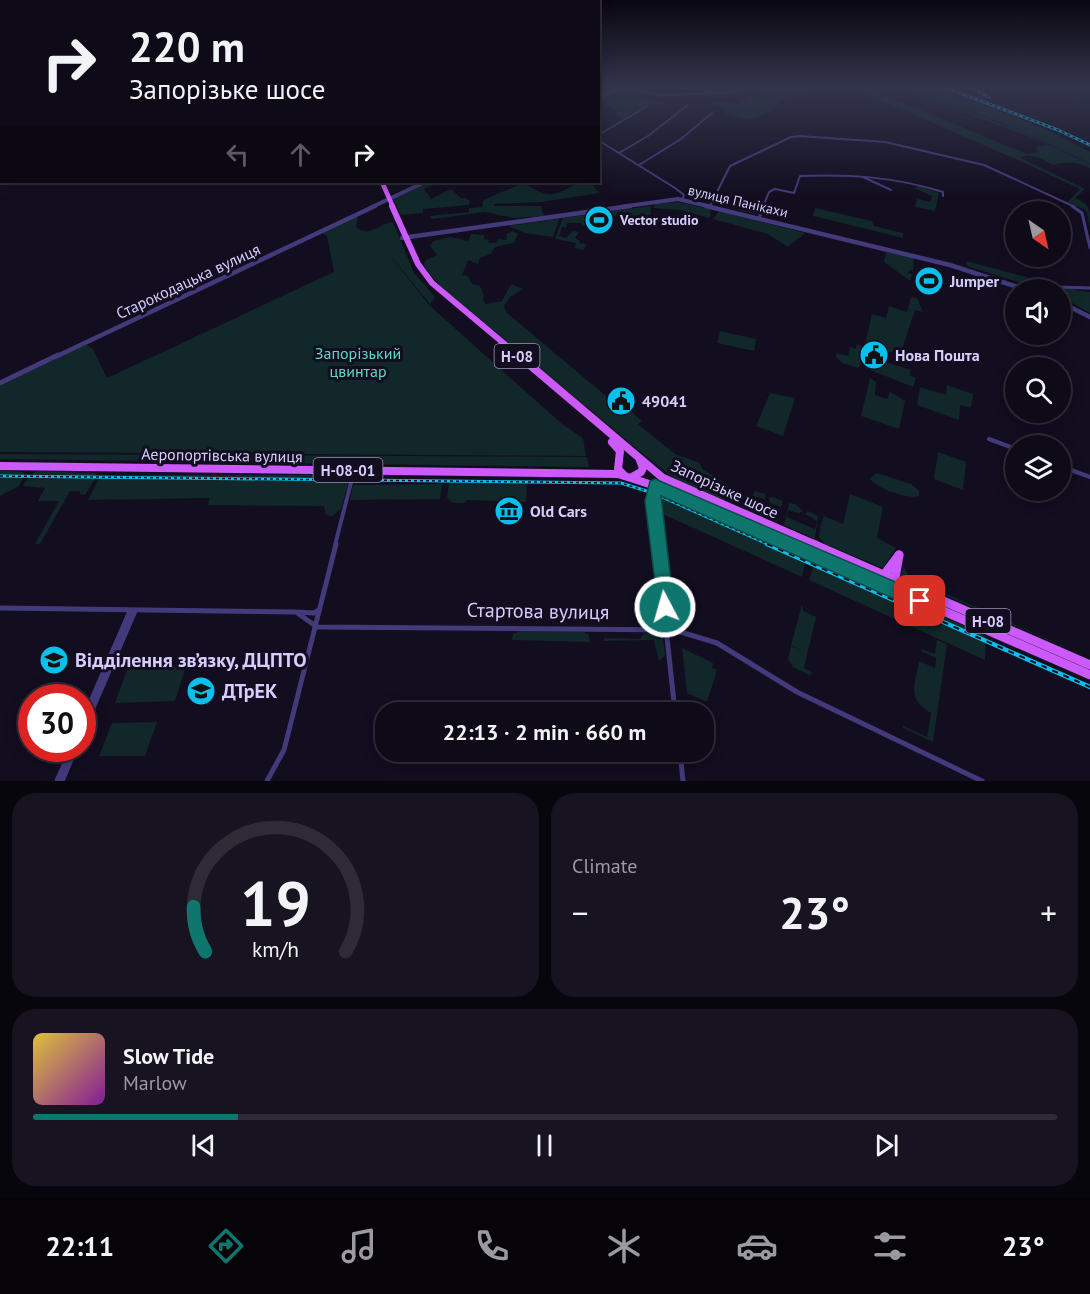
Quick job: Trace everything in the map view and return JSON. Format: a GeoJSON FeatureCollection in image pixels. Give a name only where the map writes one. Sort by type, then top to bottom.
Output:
{"type":"FeatureCollection","features":[{"type":"Feature","properties":{"kind":"main road","name":"Запорізьке шосе"},"geometry":{"type":"LineString","coordinates":[[380,183],[420,269],[438,291],[638,459],[675,485],[1090,675]]}},
{"type":"Feature","properties":{"kind":"main road","name":"Запорізьке шосе"},"geometry":{"type":"LineString","coordinates":[[546,383],[617,446],[620,453],[618,469],[627,476],[885,581]]}},
{"type":"Feature","properties":{"kind":"main road"},"geometry":{"type":"LineString","coordinates":[[619,462],[627,456],[638,459],[643,468],[641,472],[627,476]]}},
{"type":"Feature","properties":{"kind":"main road","name":"Н-08-01"},"geometry":{"type":"LineString","coordinates":[[592,472],[606,470],[619,462]]}},
{"type":"Feature","properties":{"kind":"main road","name":"Аеропортівська вулиця"},"geometry":{"type":"LineString","coordinates":[[0,466],[592,472],[627,476]]}},
{"type":"Feature","properties":{"kind":"main road"},"geometry":{"type":"LineString","coordinates":[[885,581],[887,571],[899,555],[894,585]]}},
{"type":"Feature","properties":{"kind":"main road","name":"Запорізьке шосе"},"geometry":{"type":"LineString","coordinates":[[894,585],[1090,665]]}},
{"type":"Feature","properties":{"kind":"street"},"geometry":{"type":"LineString","coordinates":[[600,134],[618,123]]}},
{"type":"Feature","properties":{"kind":"street"},"geometry":{"type":"LineString","coordinates":[[619,153],[664,123]]}},
{"type":"Feature","properties":{"kind":"street"},"geometry":{"type":"LineString","coordinates":[[639,165],[681,140],[700,123]]}},
{"type":"Feature","properties":{"kind":"street"},"geometry":{"type":"LineString","coordinates":[[710,206],[729,168],[791,137],[857,138],[885,142],[984,165],[1075,207],[1082,212],[1090,248]]}},
{"type":"Feature","properties":{"kind":"street"},"geometry":{"type":"LineString","coordinates":[[600,141],[675,188],[684,195],[682,200]]}},
{"type":"Feature","properties":{"kind":"street"},"geometry":{"type":"LineString","coordinates":[[759,218],[769,192],[775,189],[794,193],[800,176],[848,174],[885,178],[893,182],[925,186],[943,192],[943,196]]}},
{"type":"Feature","properties":{"kind":"street"},"geometry":{"type":"LineString","coordinates":[[862,177],[891,190]]}},
{"type":"Feature","properties":{"kind":"street","name":"Старокодацька вулиця"},"geometry":{"type":"LineString","coordinates":[[0,383],[423,183]]}},
{"type":"Feature","properties":{"kind":"street"},"geometry":{"type":"LineString","coordinates":[[872,187],[877,184]]}},
{"type":"Feature","properties":{"kind":"street","name":"вулиця Панікахи"},"geometry":{"type":"LineString","coordinates":[[404,237],[682,200],[950,265],[1005,283]]}},
{"type":"Feature","properties":{"kind":"street"},"geometry":{"type":"LineString","coordinates":[[1071,287],[1090,288]]}},
{"type":"Feature","properties":{"kind":"street"},"geometry":{"type":"LineString","coordinates":[[1071,307],[1090,318]]}},
{"type":"Feature","properties":{"kind":"street"},"geometry":{"type":"LineString","coordinates":[[989,439],[1005,445]]}},
{"type":"Feature","properties":{"kind":"street"},"geometry":{"type":"LineString","coordinates":[[267,781],[284,750],[355,470]]}},
{"type":"Feature","properties":{"kind":"street"},"geometry":{"type":"LineString","coordinates":[[1071,470],[1090,477]]}},
{"type":"Feature","properties":{"kind":"street"},"geometry":{"type":"LineString","coordinates":[[655,486],[652,501],[674,702]]}},
{"type":"Feature","properties":{"kind":"street"},"geometry":{"type":"LineString","coordinates":[[0,608],[314,613],[320,610]]}},
{"type":"Feature","properties":{"kind":"street"},"geometry":{"type":"LineString","coordinates":[[96,691],[132,611]]}},
{"type":"Feature","properties":{"kind":"street"},"geometry":{"type":"LineString","coordinates":[[96,699],[132,611]]}},
{"type":"Feature","properties":{"kind":"street"},"geometry":{"type":"LineString","coordinates":[[296,612],[317,627]]}},
{"type":"Feature","properties":{"kind":"street","name":"Стартова вулиця"},"geometry":{"type":"LineString","coordinates":[[317,627],[667,628],[717,643],[797,692],[982,781]]}},
{"type":"Feature","properties":{"kind":"street"},"geometry":{"type":"LineString","coordinates":[[57,781],[67,762]]}},
{"type":"Feature","properties":{"kind":"street"},"geometry":{"type":"LineString","coordinates":[[62,781],[69,762]]}},
{"type":"Feature","properties":{"kind":"street"},"geometry":{"type":"LineString","coordinates":[[681,762],[683,781]]}},
{"type":"Feature","properties":{"kind":"green space"},"geometry":{"type":"Polygon","coordinates":[[[933,123],[953,123],[1027,154],[1040,152],[1036,149],[1038,146],[1049,146],[994,123],[1031,123],[1090,152],[1090,168],[1072,163],[1054,165],[1033,156],[1021,158],[1085,189],[1075,198],[1088,208],[1090,226],[1086,210],[1068,201],[1080,189],[933,123]]]}},
{"type":"Feature","properties":{"kind":"green space"},"geometry":{"type":"Polygon","coordinates":[[[427,183],[437,183],[424,189],[431,199],[451,189],[461,198],[470,201],[469,205],[423,209],[423,213],[401,215],[393,199],[427,183]]]}},
{"type":"Feature","properties":{"kind":"green space"},"geometry":{"type":"Polygon","coordinates":[[[523,183],[546,194],[563,191],[578,183],[586,183],[592,184],[599,193],[542,202],[494,204],[494,206],[541,206],[544,216],[513,218],[485,212],[432,219],[430,216],[469,212],[469,208],[482,207],[483,200],[523,183]]]}},
{"type":"Feature","properties":{"kind":"green space"},"geometry":{"type":"Polygon","coordinates":[[[917,185],[939,193],[935,211],[915,207],[917,198],[930,202],[932,196],[916,189],[917,185]]]}},
{"type":"Feature","properties":{"kind":"green space"},"geometry":{"type":"Polygon","coordinates":[[[726,193],[763,203],[759,215],[738,210],[741,200],[729,198],[726,193]]]}},
{"type":"Feature","properties":{"kind":"green space"},"geometry":{"type":"Polygon","coordinates":[[[677,202],[710,209],[711,216],[709,218],[681,210],[653,208],[655,204],[677,202]]]}},
{"type":"Feature","properties":{"kind":"green space"},"geometry":{"type":"Polygon","coordinates":[[[651,206],[650,218],[604,215],[603,212],[651,206]]]}},
{"type":"Feature","properties":{"kind":"green space"},"geometry":{"type":"Polygon","coordinates":[[[815,208],[872,221],[874,226],[903,233],[903,238],[813,216],[815,208]]]}},
{"type":"Feature","properties":{"kind":"green space"},"geometry":{"type":"Polygon","coordinates":[[[719,211],[805,233],[788,247],[768,234],[713,219],[719,211]]]}},
{"type":"Feature","properties":{"kind":"green space"},"geometry":{"type":"Polygon","coordinates":[[[586,215],[591,220],[582,226],[582,223],[567,223],[566,228],[562,227],[559,236],[566,238],[573,231],[579,232],[575,238],[580,241],[579,243],[586,244],[584,250],[575,248],[576,243],[555,239],[563,218],[586,215]]]}},
{"type":"Feature","properties":{"kind":"green space","name":"Запорізький цвинтар"},"geometry":{"type":"Polygon","coordinates":[[[356,216],[358,218],[356,227],[366,231],[393,222],[414,273],[435,297],[430,304],[384,248],[430,306],[562,424],[583,438],[586,456],[0,452],[0,386],[86,344],[93,349],[107,378],[334,272],[327,236],[320,232],[356,216]]]}},
{"type":"Feature","properties":{"kind":"green space"},"geometry":{"type":"Polygon","coordinates":[[[559,219],[553,237],[525,233],[508,226],[559,219]]]}},
{"type":"Feature","properties":{"kind":"green space"},"geometry":{"type":"Polygon","coordinates":[[[513,231],[518,234],[514,243],[495,247],[491,254],[480,258],[478,264],[468,260],[462,275],[468,276],[472,284],[480,286],[486,304],[502,301],[511,284],[523,289],[510,297],[504,306],[507,313],[618,406],[627,408],[642,421],[638,424],[675,454],[700,463],[702,469],[727,484],[724,502],[680,482],[658,466],[441,287],[423,265],[426,260],[437,255],[430,246],[433,241],[450,237],[468,241],[471,234],[484,235],[484,239],[489,240],[488,243],[496,243],[498,239],[507,240],[506,234],[513,231]]]}},
{"type":"Feature","properties":{"kind":"green space"},"geometry":{"type":"Polygon","coordinates":[[[886,252],[914,258],[913,270],[909,270],[908,273],[912,274],[910,281],[884,262],[886,252]]]}},
{"type":"Feature","properties":{"kind":"green space"},"geometry":{"type":"Polygon","coordinates":[[[966,261],[1034,279],[1008,279],[967,266],[966,261]]]}},
{"type":"Feature","properties":{"kind":"green space"},"geometry":{"type":"Polygon","coordinates":[[[1071,289],[1090,292],[1090,313],[1071,303],[1071,289]]]}},
{"type":"Feature","properties":{"kind":"green space"},"geometry":{"type":"Polygon","coordinates":[[[911,297],[917,298],[923,312],[915,310],[900,355],[865,344],[872,314],[886,318],[889,306],[907,312],[911,297]]]}},
{"type":"Feature","properties":{"kind":"green space"},"geometry":{"type":"Polygon","coordinates":[[[720,331],[756,339],[754,351],[717,343],[720,331]]]}},
{"type":"Feature","properties":{"kind":"green space"},"geometry":{"type":"Polygon","coordinates":[[[857,344],[864,347],[859,368],[842,363],[836,357],[837,353],[848,356],[850,347],[856,349],[857,344]]]}},
{"type":"Feature","properties":{"kind":"green space"},"geometry":{"type":"Polygon","coordinates":[[[867,356],[911,370],[910,375],[916,378],[913,387],[865,368],[867,356]]]}},
{"type":"Feature","properties":{"kind":"green space"},"geometry":{"type":"Polygon","coordinates":[[[870,378],[876,382],[875,395],[887,399],[890,392],[905,401],[899,429],[861,416],[870,378]]]}},
{"type":"Feature","properties":{"kind":"green space"},"geometry":{"type":"Polygon","coordinates":[[[947,385],[973,394],[971,408],[960,405],[959,420],[917,405],[920,387],[946,395],[947,385]]]}},
{"type":"Feature","properties":{"kind":"green space"},"geometry":{"type":"Polygon","coordinates":[[[770,393],[795,398],[783,436],[756,426],[770,393]]]}},
{"type":"Feature","properties":{"kind":"green space"},"geometry":{"type":"Polygon","coordinates":[[[938,452],[966,462],[963,490],[934,479],[938,452]]]}},
{"type":"Feature","properties":{"kind":"green space"},"geometry":{"type":"Polygon","coordinates":[[[0,454],[587,457],[589,467],[0,459],[0,454]]]}},
{"type":"Feature","properties":{"kind":"green space"},"geometry":{"type":"Polygon","coordinates":[[[0,470],[23,472],[25,475],[19,486],[0,496],[0,470]]]}},
{"type":"Feature","properties":{"kind":"green space"},"geometry":{"type":"Polygon","coordinates":[[[37,471],[95,473],[97,476],[85,495],[80,494],[80,491],[70,491],[40,544],[35,544],[59,501],[38,501],[45,488],[23,486],[30,475],[37,471]]]}},
{"type":"Feature","properties":{"kind":"green space"},"geometry":{"type":"Polygon","coordinates":[[[877,473],[911,484],[919,491],[919,496],[900,495],[878,486],[870,478],[877,473]]]}},
{"type":"Feature","properties":{"kind":"green space"},"geometry":{"type":"Polygon","coordinates":[[[101,475],[349,475],[350,477],[341,509],[332,516],[326,515],[324,506],[208,505],[210,498],[88,500],[101,475]]]}},
{"type":"Feature","properties":{"kind":"green space"},"geometry":{"type":"Polygon","coordinates":[[[449,482],[527,482],[526,502],[467,500],[464,503],[453,503],[447,498],[449,482]]]}},
{"type":"Feature","properties":{"kind":"green space"},"geometry":{"type":"Polygon","coordinates":[[[442,484],[440,499],[350,500],[353,485],[442,484]]]}},
{"type":"Feature","properties":{"kind":"green space"},"geometry":{"type":"Polygon","coordinates":[[[755,491],[765,494],[765,499],[753,496],[751,503],[778,514],[781,507],[770,503],[769,498],[783,501],[777,522],[747,510],[755,491]]]}},
{"type":"Feature","properties":{"kind":"green space"},"geometry":{"type":"Polygon","coordinates":[[[667,494],[800,555],[805,564],[802,577],[658,512],[657,497],[667,494]]]}},
{"type":"Feature","properties":{"kind":"green space"},"geometry":{"type":"Polygon","coordinates":[[[850,494],[883,507],[877,538],[896,548],[883,568],[825,544],[819,537],[824,516],[843,524],[850,494]]]}},
{"type":"Feature","properties":{"kind":"green space"},"geometry":{"type":"Polygon","coordinates":[[[789,503],[795,504],[803,511],[799,513],[788,510],[787,517],[815,529],[817,521],[805,514],[808,511],[818,516],[815,539],[784,525],[789,503]]]}},
{"type":"Feature","properties":{"kind":"green space"},"geometry":{"type":"Polygon","coordinates":[[[814,565],[851,576],[983,634],[986,638],[985,660],[809,580],[814,565]]]}},
{"type":"Feature","properties":{"kind":"green space"},"geometry":{"type":"Polygon","coordinates":[[[903,566],[909,577],[1090,658],[901,576],[903,566]]]}},
{"type":"Feature","properties":{"kind":"green space"},"geometry":{"type":"Polygon","coordinates":[[[802,604],[803,611],[816,617],[804,668],[813,673],[809,675],[793,667],[788,659],[791,646],[801,650],[791,645],[802,604]]]}},
{"type":"Feature","properties":{"kind":"green space"},"geometry":{"type":"Polygon","coordinates":[[[521,631],[584,632],[589,635],[590,642],[512,640],[513,634],[521,631]]]}},
{"type":"Feature","properties":{"kind":"green space"},"geometry":{"type":"Polygon","coordinates":[[[659,632],[663,637],[665,655],[659,661],[654,640],[603,641],[605,638],[640,639],[644,633],[659,632]]]}},
{"type":"Feature","properties":{"kind":"green space"},"geometry":{"type":"Polygon","coordinates":[[[937,640],[947,644],[933,742],[903,726],[927,737],[931,713],[923,708],[915,697],[914,684],[919,661],[935,668],[936,658],[921,649],[935,654],[937,640]]]}},
{"type":"Feature","properties":{"kind":"green space"},"geometry":{"type":"Polygon","coordinates":[[[682,648],[713,663],[712,668],[717,670],[707,702],[687,693],[682,648]]]}},
{"type":"Feature","properties":{"kind":"green space"},"geometry":{"type":"Polygon","coordinates":[[[186,666],[175,701],[115,703],[128,667],[186,666]]]}},
{"type":"Feature","properties":{"kind":"green space"},"geometry":{"type":"Polygon","coordinates":[[[157,722],[145,756],[99,756],[112,723],[157,722]]]}},
{"type":"Feature","properties":{"kind":"waterway"},"geometry":{"type":"LineString","coordinates":[[1002,123],[1090,164]]}},
{"type":"Feature","properties":{"kind":"railway"},"geometry":{"type":"LineString","coordinates":[[1041,123],[1090,145]]}},
{"type":"Feature","properties":{"kind":"railway"},"geometry":{"type":"LineString","coordinates":[[0,476],[621,483],[653,493],[770,545]]}},
{"type":"Feature","properties":{"kind":"railway"},"geometry":{"type":"LineString","coordinates":[[767,544],[1090,687]]}},
{"type":"Feature","properties":{"kind":"place","name":"Vector studio"},"geometry":{"type":"Point","coordinates":[599,220]}},
{"type":"Feature","properties":{"kind":"place","name":"Jumper"},"geometry":{"type":"Point","coordinates":[929,281]}},
{"type":"Feature","properties":{"kind":"place","name":"Нова Пошта"},"geometry":{"type":"Point","coordinates":[874,355]}},
{"type":"Feature","properties":{"kind":"place","name":"49041"},"geometry":{"type":"Point","coordinates":[621,401]}},
{"type":"Feature","properties":{"kind":"place","name":"Old Cars"},"geometry":{"type":"Point","coordinates":[509,511]}},
{"type":"Feature","properties":{"kind":"place","name":"Відділення зв’язку, ДЦПТО"},"geometry":{"type":"Point","coordinates":[54,660]}},
{"type":"Feature","properties":{"kind":"place","name":"ДТрЕК"},"geometry":{"type":"Point","coordinates":[201,691]}},
{"type":"Feature","properties":{"kind":"route"},"geometry":{"type":"LineString","coordinates":[[665,607],[652,501],[655,486],[920,601]]}}]}
